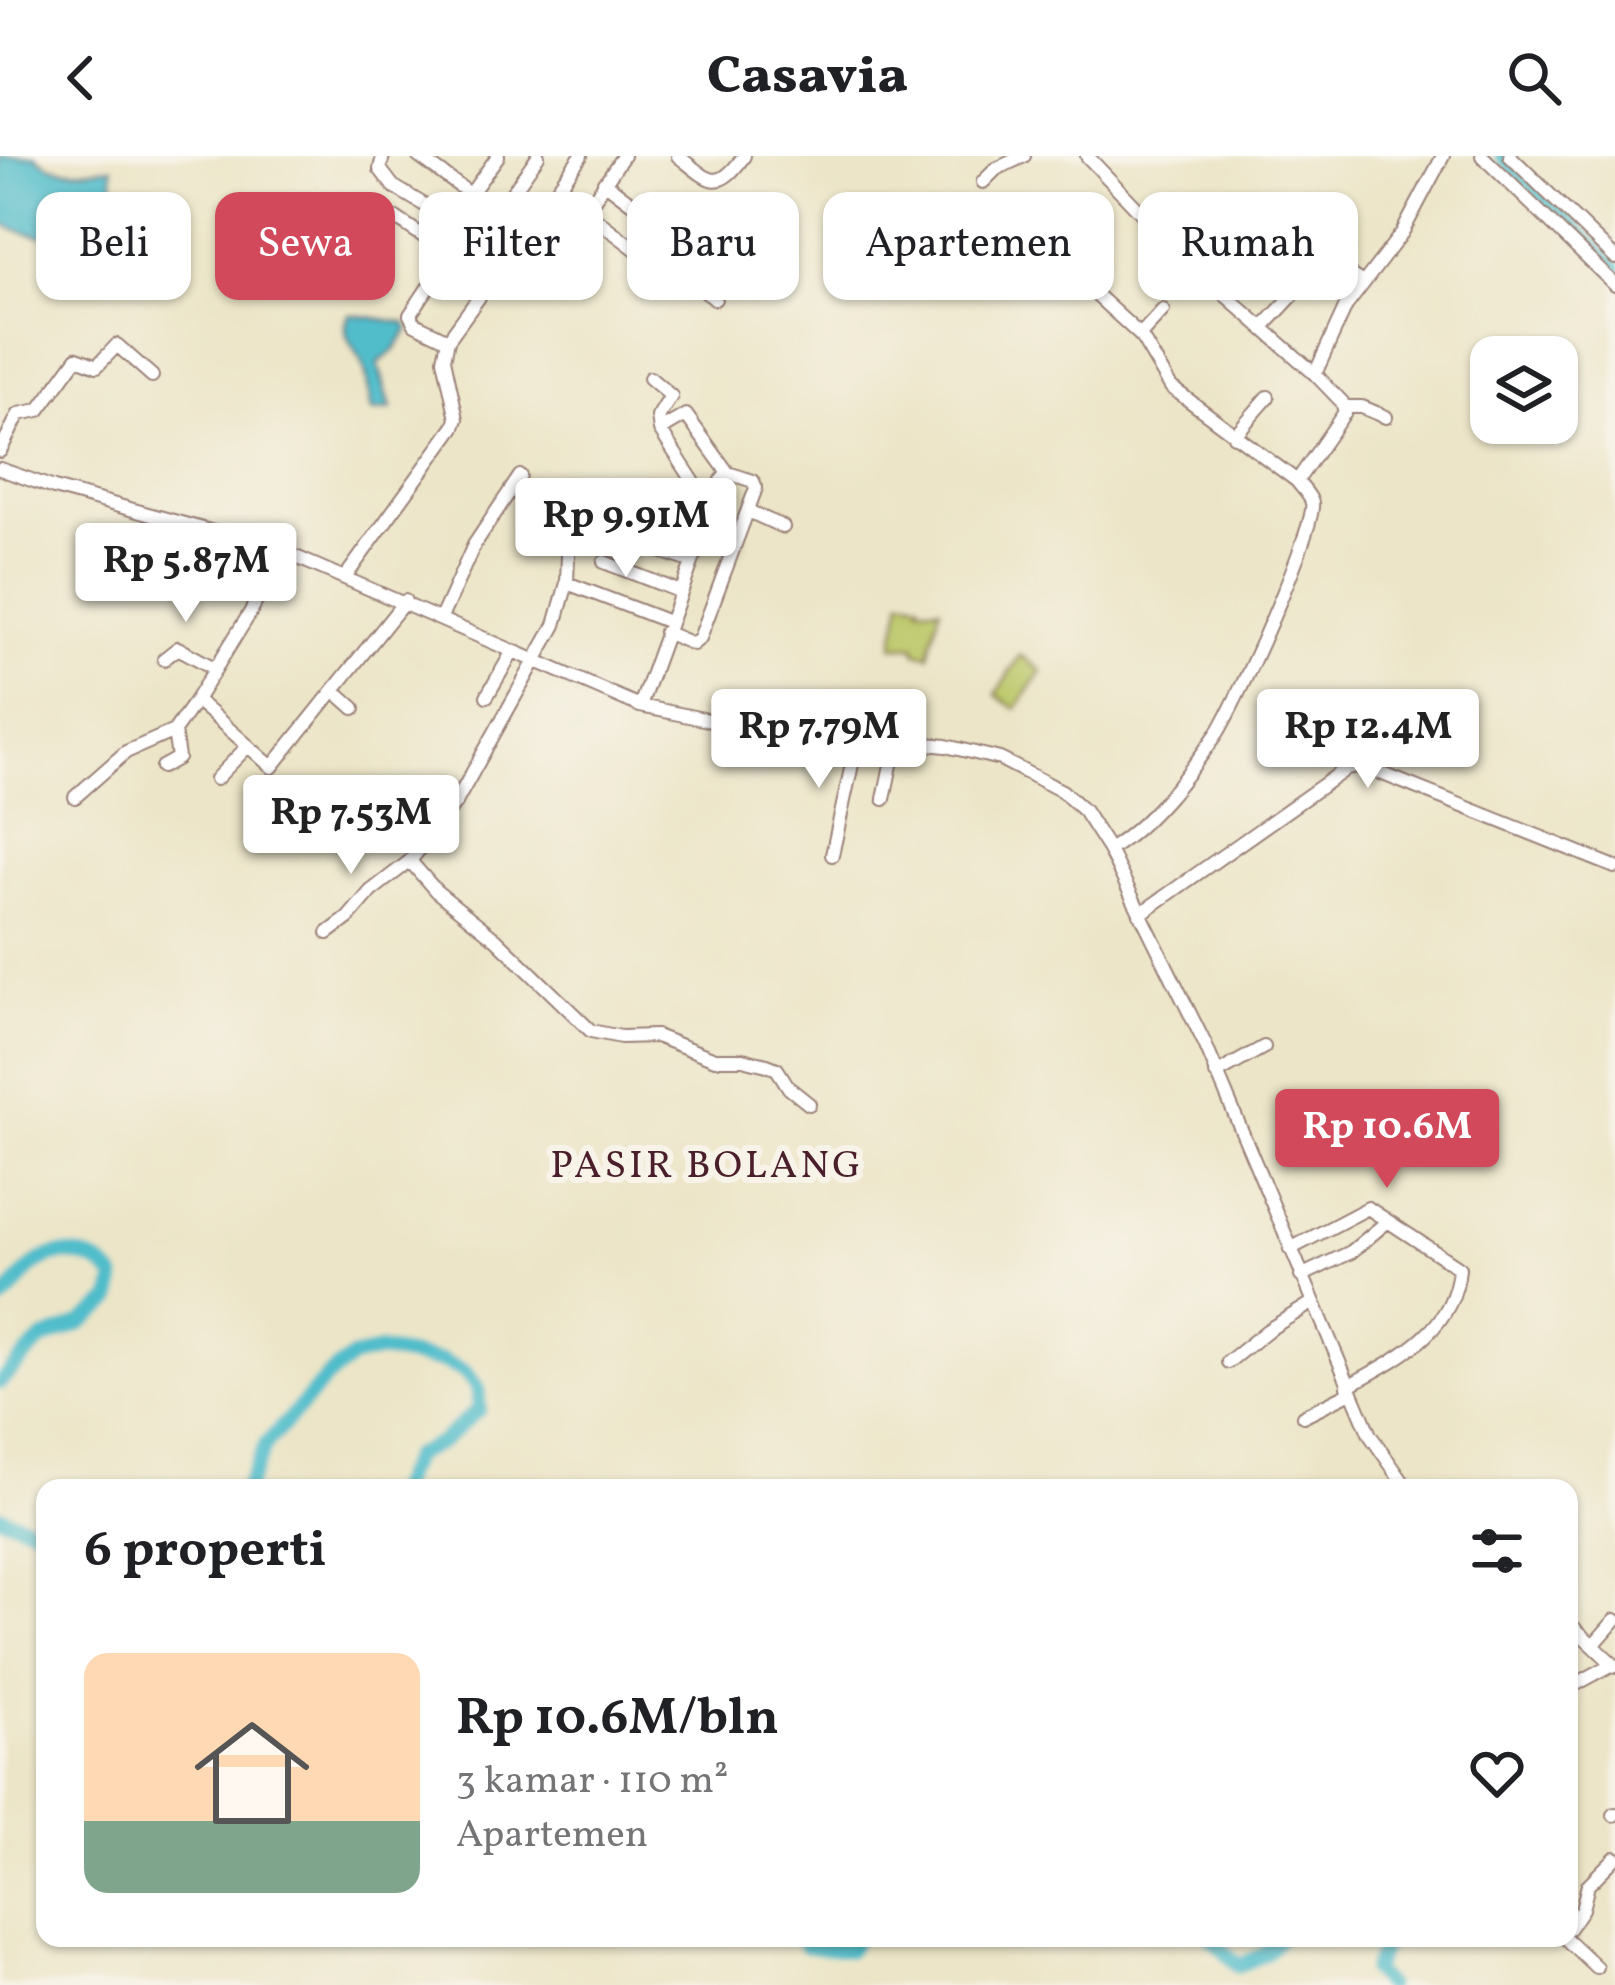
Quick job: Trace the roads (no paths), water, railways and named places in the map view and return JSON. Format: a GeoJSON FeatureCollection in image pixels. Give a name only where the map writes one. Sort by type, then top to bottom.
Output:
{"type":"FeatureCollection","features":[{"type":"Feature","properties":{"kind":"street"},"geometry":{"type":"LineString","coordinates":[[383,156],[380,169],[387,181],[419,201]]}},
{"type":"Feature","properties":{"kind":"street"},"geometry":{"type":"LineString","coordinates":[[418,156],[467,192]]}},
{"type":"Feature","properties":{"kind":"street"},"geometry":{"type":"LineString","coordinates":[[471,192],[494,160],[478,156]]}},
{"type":"Feature","properties":{"kind":"street"},"geometry":{"type":"LineString","coordinates":[[513,192],[538,156]]}},
{"type":"Feature","properties":{"kind":"street"},"geometry":{"type":"LineString","coordinates":[[560,192],[581,156]]}},
{"type":"Feature","properties":{"kind":"street"},"geometry":{"type":"LineString","coordinates":[[598,192],[623,156]]}},
{"type":"Feature","properties":{"kind":"street"},"geometry":{"type":"LineString","coordinates":[[678,156],[709,180],[721,182],[744,156]]}},
{"type":"Feature","properties":{"kind":"street"},"geometry":{"type":"LineString","coordinates":[[983,182],[1024,156]]}},
{"type":"Feature","properties":{"kind":"street"},"geometry":{"type":"LineString","coordinates":[[1088,156],[1138,209]]}},
{"type":"Feature","properties":{"kind":"street"},"geometry":{"type":"LineString","coordinates":[[1315,374],[1346,306],[1402,233],[1443,156]]}},
{"type":"Feature","properties":{"kind":"street"},"geometry":{"type":"LineString","coordinates":[[1483,156],[1526,184],[1615,258]]}},
{"type":"Feature","properties":{"kind":"street"},"geometry":{"type":"LineString","coordinates":[[1510,156],[1526,184],[1615,285]]}},
{"type":"Feature","properties":{"kind":"street"},"geometry":{"type":"LineString","coordinates":[[604,182],[627,199]]}},
{"type":"Feature","properties":{"kind":"street"},"geometry":{"type":"LineString","coordinates":[[396,218],[419,233]]}},
{"type":"Feature","properties":{"kind":"street"},"geometry":{"type":"LineString","coordinates":[[1358,280],[1363,283]]}},
{"type":"Feature","properties":{"kind":"street"},"geometry":{"type":"LineString","coordinates":[[420,300],[410,315],[416,324],[448,340]]}},
{"type":"Feature","properties":{"kind":"street"},"geometry":{"type":"LineString","coordinates":[[346,576],[454,427],[457,419],[444,359],[448,340],[477,300]]}},
{"type":"Feature","properties":{"kind":"street"},"geometry":{"type":"LineString","coordinates":[[1102,300],[1140,335],[1171,387],[1297,481],[1311,498],[1311,514],[1294,567],[1226,717],[1145,823],[1108,850]]}},
{"type":"Feature","properties":{"kind":"street"},"geometry":{"type":"LineString","coordinates":[[1232,300],[1345,407],[1362,407],[1386,417]]}},
{"type":"Feature","properties":{"kind":"street"},"geometry":{"type":"LineString","coordinates":[[1263,326],[1288,300]]}},
{"type":"Feature","properties":{"kind":"street"},"geometry":{"type":"LineString","coordinates":[[1140,335],[1163,310]]}},
{"type":"Feature","properties":{"kind":"street"},"geometry":{"type":"LineString","coordinates":[[0,451],[19,414],[39,410],[77,358],[97,366],[117,345],[152,376]]}},
{"type":"Feature","properties":{"kind":"street"},"geometry":{"type":"LineString","coordinates":[[650,379],[671,395],[658,417],[660,430],[710,507]]}},
{"type":"Feature","properties":{"kind":"street"},"geometry":{"type":"LineString","coordinates":[[1234,436],[1268,397]]}},
{"type":"Feature","properties":{"kind":"street"},"geometry":{"type":"LineString","coordinates":[[1297,481],[1345,407]]}},
{"type":"Feature","properties":{"kind":"street"},"geometry":{"type":"LineString","coordinates":[[567,583],[667,627],[693,644],[700,638],[755,484],[728,472],[686,416],[660,430]]}},
{"type":"Feature","properties":{"kind":"street"},"geometry":{"type":"LineString","coordinates":[[0,469],[282,551],[640,706],[713,721],[980,754],[1033,774],[1076,802],[1108,850],[1140,914],[1216,1074],[1370,1435],[1401,1479]]}},
{"type":"Feature","properties":{"kind":"street"},"geometry":{"type":"LineString","coordinates":[[640,706],[710,507],[728,472]]}},
{"type":"Feature","properties":{"kind":"street"},"geometry":{"type":"LineString","coordinates":[[441,618],[474,545],[520,476]]}},
{"type":"Feature","properties":{"kind":"street"},"geometry":{"type":"LineString","coordinates":[[748,511],[783,527]]}},
{"type":"Feature","properties":{"kind":"street"},"geometry":{"type":"LineString","coordinates":[[328,933],[410,860],[456,802],[555,625],[567,583],[569,526]]}},
{"type":"Feature","properties":{"kind":"street"},"geometry":{"type":"LineString","coordinates":[[654,549],[690,561]]}},
{"type":"Feature","properties":{"kind":"street"},"geometry":{"type":"LineString","coordinates":[[75,797],[125,752],[175,731],[250,613],[282,551]]}},
{"type":"Feature","properties":{"kind":"street"},"geometry":{"type":"LineString","coordinates":[[604,562],[681,592]]}},
{"type":"Feature","properties":{"kind":"street"},"geometry":{"type":"LineString","coordinates":[[196,700],[272,767],[405,601]]}},
{"type":"Feature","properties":{"kind":"street"},"geometry":{"type":"LineString","coordinates":[[164,659],[178,648],[214,668]]}},
{"type":"Feature","properties":{"kind":"street"},"geometry":{"type":"LineString","coordinates":[[487,696],[513,652]]}},
{"type":"Feature","properties":{"kind":"street"},"geometry":{"type":"LineString","coordinates":[[335,691],[354,708]]}},
{"type":"Feature","properties":{"kind":"street"},"geometry":{"type":"LineString","coordinates":[[162,767],[178,758],[175,731]]}},
{"type":"Feature","properties":{"kind":"street"},"geometry":{"type":"LineString","coordinates":[[832,855],[858,737]]}},
{"type":"Feature","properties":{"kind":"street"},"geometry":{"type":"LineString","coordinates":[[884,799],[896,740]]}},
{"type":"Feature","properties":{"kind":"street"},"geometry":{"type":"LineString","coordinates":[[216,778],[248,746]]}},
{"type":"Feature","properties":{"kind":"street"},"geometry":{"type":"LineString","coordinates":[[1140,914],[1346,769],[1363,766],[1615,867]]}},
{"type":"Feature","properties":{"kind":"street"},"geometry":{"type":"LineString","coordinates":[[410,860],[436,891],[496,939],[591,1031],[621,1037],[656,1036],[716,1059],[742,1058],[767,1065],[777,1069],[789,1088],[809,1104]]}},
{"type":"Feature","properties":{"kind":"street"},"geometry":{"type":"LineString","coordinates":[[1216,1074],[1264,1047]]}},
{"type":"Feature","properties":{"kind":"street"},"geometry":{"type":"LineString","coordinates":[[1290,1249],[1364,1208],[1459,1268],[1444,1318],[1433,1331],[1399,1358],[1304,1416]]}},
{"type":"Feature","properties":{"kind":"street"},"geometry":{"type":"LineString","coordinates":[[1301,1276],[1351,1252],[1388,1221]]}},
{"type":"Feature","properties":{"kind":"street"},"geometry":{"type":"LineString","coordinates":[[1228,1362],[1312,1303]]}},
{"type":"Feature","properties":{"kind":"street"},"geometry":{"type":"LineString","coordinates":[[1594,1643],[1615,1620]]}},
{"type":"Feature","properties":{"kind":"street"},"geometry":{"type":"LineString","coordinates":[[1578,1630],[1614,1665],[1578,1683]]}},
{"type":"Feature","properties":{"kind":"street"},"geometry":{"type":"LineString","coordinates":[[1578,1915],[1588,1886],[1615,1858]]}},
{"type":"Feature","properties":{"kind":"street"},"geometry":{"type":"LineString","coordinates":[[1575,1947],[1596,1967]]}},
{"type":"Feature","properties":{"kind":"water"},"geometry":{"type":"Polygon","coordinates":[[[0,156],[36,156],[53,167],[72,170],[112,167],[114,192],[36,192],[36,235],[0,223],[0,156]]]}},
{"type":"Feature","properties":{"kind":"water"},"geometry":{"type":"Polygon","coordinates":[[[349,314],[405,323],[409,329],[394,351],[378,363],[391,409],[372,411],[365,370],[346,330],[349,314]]]}},
{"type":"Feature","properties":{"kind":"waterway"},"geometry":{"type":"LineString","coordinates":[[1502,156],[1615,268]]}},
{"type":"Feature","properties":{"kind":"waterway"},"geometry":{"type":"LineString","coordinates":[[0,1301],[37,1263],[60,1254],[96,1262],[115,1278],[112,1300],[82,1323],[42,1340],[0,1382]]}},
{"type":"Feature","properties":{"kind":"waterway"},"geometry":{"type":"LineString","coordinates":[[250,1479],[266,1444],[327,1377],[353,1357],[381,1351],[443,1362],[465,1372],[478,1389],[479,1409],[440,1443],[413,1456],[402,1479]]}},
{"type":"Feature","properties":{"kind":"waterway"},"geometry":{"type":"LineString","coordinates":[[0,1516],[36,1529]]}},
{"type":"Feature","properties":{"kind":"waterway"},"geometry":{"type":"LineString","coordinates":[[816,1947],[850,1947]]}},
{"type":"Feature","properties":{"kind":"waterway"},"geometry":{"type":"LineString","coordinates":[[1220,1947],[1239,1966],[1271,1947]]}},
{"type":"Feature","properties":{"kind":"waterway"},"geometry":{"type":"LineString","coordinates":[[1383,1947],[1373,1971],[1386,1985]]}},
{"type":"Feature","properties":{"kind":"district","name":"PASIR BOLANG"},"geometry":{"type":"Point","coordinates":[707,1167]}}]}
